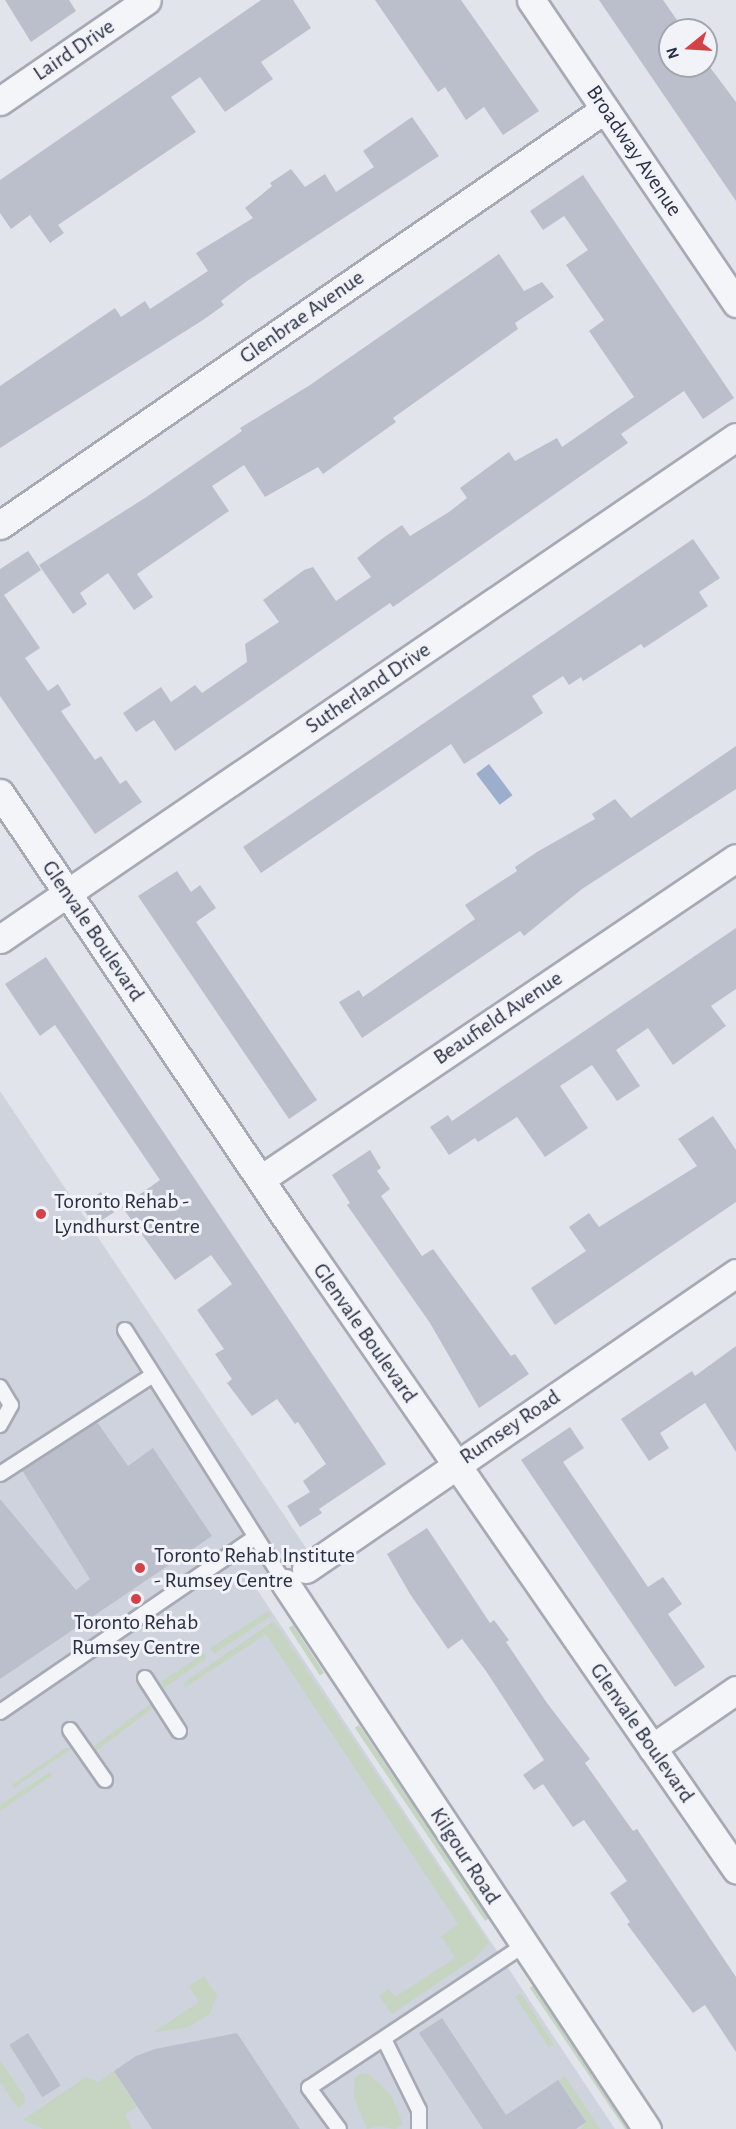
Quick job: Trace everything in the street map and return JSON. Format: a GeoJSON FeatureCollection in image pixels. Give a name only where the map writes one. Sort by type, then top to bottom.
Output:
{"type":"FeatureCollection","features":[{"type":"Feature","properties":{"kind":"street","name":"Broadway Avenue"},"geometry":{"type":"LineString","coordinates":[[531,0],[736,303]]}},
{"type":"Feature","properties":{"kind":"street","name":"Laird Drive"},"geometry":{"type":"LineString","coordinates":[[0,101],[138,2]]}},
{"type":"Feature","properties":{"kind":"street","name":"Glenbrae Avenue"},"geometry":{"type":"LineString","coordinates":[[0,525],[605,109]]}},
{"type":"Feature","properties":{"kind":"street","name":"Sutherland Drive"},"geometry":{"type":"LineString","coordinates":[[0,939],[736,437]]}},
{"type":"Feature","properties":{"kind":"street","name":"Glenvale Boulevard"},"geometry":{"type":"LineString","coordinates":[[0,794],[456,1465],[736,1869]]}},
{"type":"Feature","properties":{"kind":"street","name":"Beaufield Avenue"},"geometry":{"type":"LineString","coordinates":[[261,1179],[736,858]]}},
{"type":"Feature","properties":{"kind":"street","name":"Rumsey Road"},"geometry":{"type":"LineString","coordinates":[[296,1576],[736,1273]]}},
{"type":"Feature","properties":{"kind":"street","name":"Kilgour Road"},"geometry":{"type":"LineString","coordinates":[[296,1576],[524,1945],[647,2129]]}},
{"type":"Feature","properties":{"kind":"street"},"geometry":{"type":"LineString","coordinates":[[652,1748],[736,1690]]}},
{"type":"Feature","properties":{"kind":"lane"},"geometry":{"type":"LineString","coordinates":[[125,1329],[256,1537],[296,1576]]}},
{"type":"Feature","properties":{"kind":"lane"},"geometry":{"type":"LineString","coordinates":[[0,1474],[153,1375]]}},
{"type":"Feature","properties":{"kind":"lane"},"geometry":{"type":"LineString","coordinates":[[0,1387],[11,1405],[0,1425]]}},
{"type":"Feature","properties":{"kind":"lane"},"geometry":{"type":"LineString","coordinates":[[0,1712],[256,1537]]}},
{"type":"Feature","properties":{"kind":"lane"},"geometry":{"type":"LineString","coordinates":[[145,1678],[179,1731]]}},
{"type":"Feature","properties":{"kind":"lane"},"geometry":{"type":"LineString","coordinates":[[70,1730],[105,1780]]}},
{"type":"Feature","properties":{"kind":"lane"},"geometry":{"type":"LineString","coordinates":[[339,2129],[309,2088],[524,1945]]}},
{"type":"Feature","properties":{"kind":"lane"},"geometry":{"type":"LineString","coordinates":[[384,2039],[419,2110],[419,2129]]}},
{"type":"Feature","properties":{"kind":"shaded area"},"geometry":{"type":"Polygon","coordinates":[[[0,1091],[308,1551],[254,1585],[615,2129],[0,2129],[0,1091]]]}},
{"type":"Feature","properties":{"kind":"green space"},"geometry":{"type":"Polygon","coordinates":[[[268,1611],[271,1616],[214,1654],[210,1648],[268,1611]]]}},
{"type":"Feature","properties":{"kind":"green space"},"geometry":{"type":"Polygon","coordinates":[[[274,1621],[489,1943],[475,1958],[392,2014],[379,1996],[389,1989],[395,1997],[455,1958],[441,1936],[458,1924],[266,1634],[186,1687],[183,1683],[274,1621]]]}},
{"type":"Feature","properties":{"kind":"green space"},"geometry":{"type":"Polygon","coordinates":[[[293,1625],[324,1673],[320,1676],[289,1628],[293,1625]]]}},
{"type":"Feature","properties":{"kind":"green space"},"geometry":{"type":"Polygon","coordinates":[[[204,1653],[207,1658],[161,1690],[162,1681],[204,1653]]]}},
{"type":"Feature","properties":{"kind":"green space"},"geometry":{"type":"Polygon","coordinates":[[[154,1701],[157,1705],[93,1753],[90,1749],[154,1701]]]}},
{"type":"Feature","properties":{"kind":"green space"},"geometry":{"type":"Polygon","coordinates":[[[359,1725],[489,1918],[485,1921],[355,1728],[359,1725]]]}},
{"type":"Feature","properties":{"kind":"green space"},"geometry":{"type":"Polygon","coordinates":[[[65,1748],[73,1748],[14,1788],[12,1785],[65,1748]]]}},
{"type":"Feature","properties":{"kind":"green space"},"geometry":{"type":"Polygon","coordinates":[[[50,1772],[52,1776],[0,1811],[0,1805],[50,1772]]]}},
{"type":"Feature","properties":{"kind":"green space"},"geometry":{"type":"Polygon","coordinates":[[[204,1976],[217,1995],[210,2014],[188,2027],[152,2033],[199,2002],[189,1986],[204,1976]]]}},
{"type":"Feature","properties":{"kind":"green space"},"geometry":{"type":"Polygon","coordinates":[[[534,1985],[631,2128],[625,2129],[530,1988],[534,1985]]]}},
{"type":"Feature","properties":{"kind":"green space"},"geometry":{"type":"Polygon","coordinates":[[[521,1993],[554,2045],[549,2048],[515,1997],[521,1993]]]}},
{"type":"Feature","properties":{"kind":"green space"},"geometry":{"type":"Polygon","coordinates":[[[0,2060],[24,2095],[25,2101],[19,2109],[0,2082],[0,2060]]]}},
{"type":"Feature","properties":{"kind":"green space"},"geometry":{"type":"Polygon","coordinates":[[[114,2071],[137,2107],[125,2114],[132,2129],[43,2129],[23,2120],[86,2077],[98,2082],[114,2071]]]}},
{"type":"Feature","properties":{"kind":"green space"},"geometry":{"type":"Polygon","coordinates":[[[362,2073],[370,2075],[391,2095],[403,2124],[395,2129],[379,2126],[367,2129],[354,2098],[355,2077],[362,2073]]]}},
{"type":"Feature","properties":{"kind":"green space"},"geometry":{"type":"Polygon","coordinates":[[[565,2076],[600,2129],[581,2129],[585,2122],[558,2080],[565,2076]]]}},
{"type":"Feature","properties":{"kind":"water"},"geometry":{"type":"Polygon","coordinates":[[[489,764],[512,795],[500,805],[476,774],[489,764]]]}},
{"type":"Feature","properties":{"kind":"building"},"geometry":{"type":"Polygon","coordinates":[[[5,0],[69,0],[76,11],[31,42],[5,0]]]}},
{"type":"Feature","properties":{"kind":"building"},"geometry":{"type":"Polygon","coordinates":[[[261,0],[293,0],[311,28],[261,62],[273,79],[225,112],[200,77],[171,97],[196,132],[58,225],[64,233],[50,243],[30,215],[11,229],[0,213],[0,180],[261,0]]]}},
{"type":"Feature","properties":{"kind":"building"},"geometry":{"type":"Polygon","coordinates":[[[375,0],[461,0],[539,111],[503,135],[484,107],[466,120],[445,87],[438,92],[375,0]]]}},
{"type":"Feature","properties":{"kind":"building"},"geometry":{"type":"Polygon","coordinates":[[[599,0],[663,0],[676,18],[658,18],[658,78],[718,78],[736,102],[736,201],[599,0]]]}},
{"type":"Feature","properties":{"kind":"building"},"geometry":{"type":"Polygon","coordinates":[[[412,117],[439,156],[247,281],[221,301],[224,305],[203,320],[0,448],[0,386],[115,308],[121,317],[145,301],[150,309],[208,271],[196,253],[253,218],[245,208],[272,186],[270,183],[291,169],[305,187],[325,174],[336,192],[374,167],[363,151],[412,117]]]}},
{"type":"Feature","properties":{"kind":"building"},"geometry":{"type":"Polygon","coordinates":[[[583,175],[734,398],[703,419],[684,391],[621,434],[628,443],[393,607],[390,603],[175,751],[154,720],[136,732],[123,713],[161,687],[171,702],[195,685],[202,693],[247,662],[245,644],[279,622],[263,600],[304,570],[313,567],[336,601],[371,577],[357,558],[383,538],[402,525],[410,536],[449,512],[467,498],[460,488],[509,452],[515,461],[557,438],[562,447],[634,397],[589,331],[604,320],[566,265],[588,250],[564,216],[543,230],[530,211],[583,175]]]}},
{"type":"Feature","properties":{"kind":"building"},"geometry":{"type":"Polygon","coordinates":[[[499,254],[524,291],[542,282],[554,297],[515,323],[518,329],[393,418],[396,422],[323,474],[318,467],[265,497],[244,465],[212,486],[229,511],[137,574],[153,597],[134,610],[108,573],[80,593],[87,604],[73,614],[39,565],[145,498],[242,431],[240,428],[310,385],[499,254]]]}},
{"type":"Feature","properties":{"kind":"building"},"geometry":{"type":"Polygon","coordinates":[[[693,539],[720,578],[699,592],[708,606],[644,648],[641,644],[583,681],[581,677],[569,685],[563,676],[532,696],[543,713],[519,729],[464,764],[451,744],[261,873],[243,847],[693,539]]]}},
{"type":"Feature","properties":{"kind":"building"},"geometry":{"type":"Polygon","coordinates":[[[28,551],[41,570],[4,595],[40,648],[25,658],[48,691],[58,684],[71,705],[61,711],[95,760],[101,756],[120,784],[126,780],[142,802],[95,834],[0,696],[0,569],[28,551]]]}},
{"type":"Feature","properties":{"kind":"building"},"geometry":{"type":"Polygon","coordinates":[[[736,746],[736,789],[582,889],[524,936],[520,931],[362,1038],[339,1002],[359,990],[363,997],[475,919],[465,905],[517,871],[515,867],[537,852],[595,819],[592,814],[615,799],[631,818],[736,746]]]}},
{"type":"Feature","properties":{"kind":"building"},"geometry":{"type":"Polygon","coordinates":[[[177,871],[191,892],[200,885],[216,908],[196,922],[317,1100],[289,1119],[138,896],[177,871]]]}},
{"type":"Feature","properties":{"kind":"building"},"geometry":{"type":"Polygon","coordinates":[[[736,928],[736,989],[711,1006],[726,1026],[673,1065],[648,1028],[616,1050],[640,1086],[617,1101],[592,1065],[560,1086],[588,1128],[545,1157],[517,1117],[478,1142],[475,1138],[449,1155],[430,1127],[448,1115],[452,1121],[736,928]]]}},
{"type":"Feature","properties":{"kind":"building"},"geometry":{"type":"Polygon","coordinates":[[[46,957],[386,1464],[319,1509],[322,1513],[300,1527],[287,1506],[310,1492],[303,1481],[326,1464],[298,1422],[295,1424],[277,1399],[252,1416],[227,1383],[232,1379],[215,1354],[224,1349],[197,1310],[232,1284],[211,1255],[175,1280],[122,1207],[160,1180],[55,1025],[40,1036],[5,984],[46,957]]]}},
{"type":"Feature","properties":{"kind":"building"},"geometry":{"type":"Polygon","coordinates":[[[713,1116],[736,1150],[736,1202],[555,1325],[531,1288],[586,1251],[569,1227],[589,1213],[599,1227],[697,1166],[678,1139],[713,1116]]]}},
{"type":"Feature","properties":{"kind":"building"},"geometry":{"type":"Polygon","coordinates":[[[370,1150],[381,1168],[377,1171],[390,1189],[381,1196],[422,1256],[433,1249],[511,1356],[515,1354],[529,1374],[479,1408],[430,1323],[347,1205],[350,1203],[332,1175],[370,1150]]]}},
{"type":"Feature","properties":{"kind":"building"},"geometry":{"type":"Polygon","coordinates":[[[101,1192],[114,1212],[94,1225],[81,1205],[101,1192]]]}},
{"type":"Feature","properties":{"kind":"building"},"geometry":{"type":"Polygon","coordinates":[[[736,1346],[736,1452],[705,1403],[660,1433],[669,1448],[649,1461],[621,1419],[692,1371],[695,1376],[736,1346]]]}},
{"type":"Feature","properties":{"kind":"building"},"geometry":{"type":"Polygon","coordinates":[[[97,1422],[128,1466],[153,1448],[212,1536],[0,1679],[0,1499],[76,1590],[90,1579],[22,1470],[97,1422]]]}},
{"type":"Feature","properties":{"kind":"building"},"geometry":{"type":"Polygon","coordinates":[[[570,1427],[584,1448],[563,1462],[648,1587],[663,1577],[682,1604],[668,1614],[705,1667],[675,1687],[521,1460],[570,1427]]]}},
{"type":"Feature","properties":{"kind":"building"},"geometry":{"type":"Polygon","coordinates":[[[427,1528],[490,1623],[494,1620],[509,1640],[506,1642],[547,1703],[590,1759],[585,1763],[633,1831],[637,1829],[736,1977],[736,2052],[705,2005],[693,2013],[627,1924],[630,1922],[610,1893],[627,1881],[584,1820],[573,1827],[543,1784],[534,1790],[523,1775],[544,1760],[486,1671],[462,1639],[448,1649],[410,1594],[387,1554],[427,1528]]]}},
{"type":"Feature","properties":{"kind":"building"},"geometry":{"type":"Polygon","coordinates":[[[442,2018],[506,2115],[558,2080],[586,2122],[576,2129],[483,2129],[419,2033],[442,2018]]]}},
{"type":"Feature","properties":{"kind":"building"},"geometry":{"type":"Polygon","coordinates":[[[28,2033],[61,2086],[42,2097],[9,2045],[28,2033]]]}},
{"type":"Feature","properties":{"kind":"building"},"geometry":{"type":"Polygon","coordinates":[[[237,2033],[300,2129],[152,2129],[114,2071],[136,2056],[155,2049],[237,2033]]]}},
{"type":"Feature","properties":{"kind":"place","name":"Toronto Rehab - Lyndhurst Centre"},"geometry":{"type":"Point","coordinates":[41,1214]}},
{"type":"Feature","properties":{"kind":"place","name":"Toronto Rehab Institute - Rumsey Centre"},"geometry":{"type":"Point","coordinates":[140,1568]}},
{"type":"Feature","properties":{"kind":"place","name":"Toronto Rehab Rumsey Centre"},"geometry":{"type":"Point","coordinates":[136,1599]}}]}
